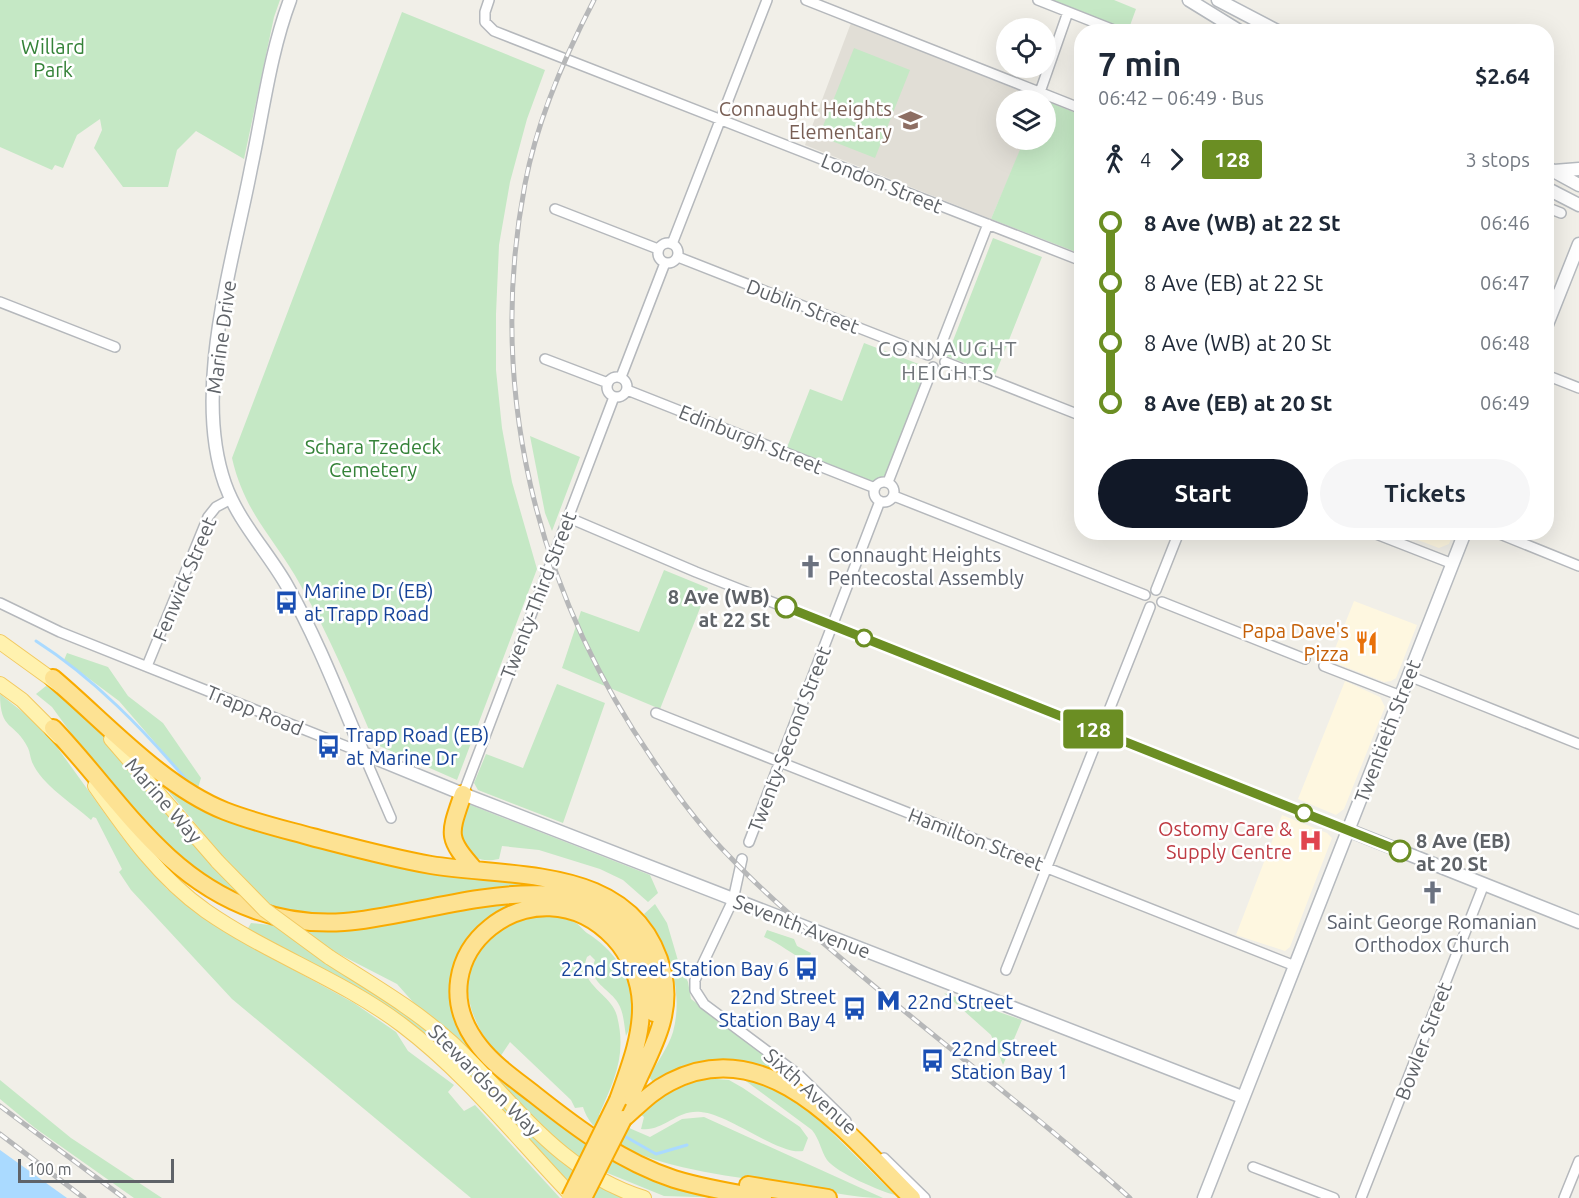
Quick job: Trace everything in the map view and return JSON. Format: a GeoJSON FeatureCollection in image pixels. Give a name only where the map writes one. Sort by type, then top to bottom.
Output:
{"type":"FeatureCollection","features":[{"type":"Feature","properties":{"kind":"highway"},"geometry":{"type":"LineString","coordinates":[[53,678],[180,787],[225,811],[360,849],[432,865],[549,878],[581,886],[618,904],[643,929],[663,973],[665,1004],[658,1035],[583,1198]]}},
{"type":"Feature","properties":{"kind":"highway"},"geometry":{"type":"LineString","coordinates":[[53,728],[86,762],[164,855],[202,885],[256,911],[285,919],[344,922],[507,896],[544,893],[579,899],[602,910],[632,936],[647,963],[654,990],[650,1031],[625,1109],[572,1198]]}},
{"type":"Feature","properties":{"kind":"highway"},"geometry":{"type":"LineString","coordinates":[[463,795],[451,827],[454,846],[475,870]]}},
{"type":"Feature","properties":{"kind":"highway"},"geometry":{"type":"LineString","coordinates":[[625,1109],[641,1002],[636,976],[621,945],[596,923],[582,915],[553,907],[524,909],[499,919],[488,927],[470,948],[459,977],[461,1011],[471,1035],[480,1047],[506,1072],[593,1139],[627,1158],[673,1179],[763,1198]]}},
{"type":"Feature","properties":{"kind":"highway"},"geometry":{"type":"LineString","coordinates":[[625,1109],[662,1086],[699,1071],[733,1069],[770,1077],[789,1086],[819,1107],[912,1198]]}},
{"type":"Feature","properties":{"kind":"highway"},"geometry":{"type":"LineString","coordinates":[[627,1158],[675,1172],[828,1198]]}},
{"type":"Feature","properties":{"kind":"main road","name":"Marine Way"},"geometry":{"type":"LineString","coordinates":[[0,642],[53,678],[94,720],[218,862],[264,910],[329,957]]}},
{"type":"Feature","properties":{"kind":"main road"},"geometry":{"type":"LineString","coordinates":[[0,684],[53,728]]}},
{"type":"Feature","properties":{"kind":"main road","name":"Stewardson Way"},"geometry":{"type":"LineString","coordinates":[[53,728],[137,845],[171,882],[216,918],[368,1001],[452,1066],[572,1198]]}},
{"type":"Feature","properties":{"kind":"main road","name":"Stewardson Way"},"geometry":{"type":"LineString","coordinates":[[329,957],[396,999],[436,1030],[564,1157],[600,1180],[644,1198]]}},
{"type":"Feature","properties":{"kind":"street","name":"Marine Drive"},"geometry":{"type":"LineString","coordinates":[[290,0],[274,54],[214,365],[213,429],[221,470],[231,499],[304,615],[391,818]]}},
{"type":"Feature","properties":{"kind":"street","name":"London Street"},"geometry":{"type":"LineString","coordinates":[[489,0],[485,22],[494,32],[1074,258]]}},
{"type":"Feature","properties":{"kind":"street"},"geometry":{"type":"LineString","coordinates":[[672,244],[767,0]]}},
{"type":"Feature","properties":{"kind":"street"},"geometry":{"type":"LineString","coordinates":[[806,0],[1035,90]]}},
{"type":"Feature","properties":{"kind":"street"},"geometry":{"type":"LineString","coordinates":[[1038,0],[1099,24]]}},
{"type":"Feature","properties":{"kind":"street"},"geometry":{"type":"LineString","coordinates":[[1189,0],[1227,24]]}},
{"type":"Feature","properties":{"kind":"street"},"geometry":{"type":"LineString","coordinates":[[1218,0],[1264,24]]}},
{"type":"Feature","properties":{"kind":"street"},"geometry":{"type":"LineString","coordinates":[[1041,90],[1068,12]]}},
{"type":"Feature","properties":{"kind":"street"},"geometry":{"type":"LineString","coordinates":[[1056,98],[1074,106]]}},
{"type":"Feature","properties":{"kind":"street"},"geometry":{"type":"LineString","coordinates":[[1554,169],[1579,169]]}},
{"type":"Feature","properties":{"kind":"street"},"geometry":{"type":"LineString","coordinates":[[1554,171],[1579,185]]}},
{"type":"Feature","properties":{"kind":"street"},"geometry":{"type":"LineString","coordinates":[[1554,192],[1579,205]]}},
{"type":"Feature","properties":{"kind":"street"},"geometry":{"type":"LineString","coordinates":[[555,209],[658,249]]}},
{"type":"Feature","properties":{"kind":"street"},"geometry":{"type":"LineString","coordinates":[[1554,210],[1561,213]]}},
{"type":"Feature","properties":{"kind":"street"},"geometry":{"type":"LineString","coordinates":[[939,350],[988,224]]}},
{"type":"Feature","properties":{"kind":"street"},"geometry":{"type":"LineString","coordinates":[[666,243],[672,244],[678,251],[678,257],[671,263],[665,263],[660,259],[658,249],[666,243]]}},
{"type":"Feature","properties":{"kind":"street"},"geometry":{"type":"LineString","coordinates":[[1554,290],[1579,244]]}},
{"type":"Feature","properties":{"kind":"street","name":"Dublin Street"},"geometry":{"type":"LineString","coordinates":[[678,257],[928,356]]}},
{"type":"Feature","properties":{"kind":"street"},"geometry":{"type":"LineString","coordinates":[[621,377],[665,263]]}},
{"type":"Feature","properties":{"kind":"street"},"geometry":{"type":"LineString","coordinates":[[0,302],[115,346]]}},
{"type":"Feature","properties":{"kind":"street"},"geometry":{"type":"LineString","coordinates":[[933,367],[929,363],[928,356],[934,350],[944,353],[945,362]]}},
{"type":"Feature","properties":{"kind":"street"},"geometry":{"type":"LineString","coordinates":[[545,359],[608,383]]}},
{"type":"Feature","properties":{"kind":"street"},"geometry":{"type":"LineString","coordinates":[[933,367],[938,367],[945,362]]}},
{"type":"Feature","properties":{"kind":"street"},"geometry":{"type":"LineString","coordinates":[[945,362],[1074,413]]}},
{"type":"Feature","properties":{"kind":"street"},"geometry":{"type":"LineString","coordinates":[[888,483],[933,367]]}},
{"type":"Feature","properties":{"kind":"street"},"geometry":{"type":"LineString","coordinates":[[615,377],[621,377],[626,381],[627,390],[620,397],[614,397],[608,393],[608,383],[615,377]]}},
{"type":"Feature","properties":{"kind":"street"},"geometry":{"type":"LineString","coordinates":[[1554,378],[1579,388]]}},
{"type":"Feature","properties":{"kind":"street","name":"Edinburgh Street"},"geometry":{"type":"LineString","coordinates":[[627,390],[875,488]]}},
{"type":"Feature","properties":{"kind":"street","name":"Twenty-Third Street"},"geometry":{"type":"LineString","coordinates":[[463,795],[614,397]]}},
{"type":"Feature","properties":{"kind":"street"},"geometry":{"type":"LineString","coordinates":[[882,482],[888,483],[894,489],[894,496],[890,501],[880,501],[876,497],[875,488],[882,482]]}},
{"type":"Feature","properties":{"kind":"street"},"geometry":{"type":"LineString","coordinates":[[894,496],[1145,595]]}},
{"type":"Feature","properties":{"kind":"street","name":"Fenwick Street"},"geometry":{"type":"LineString","coordinates":[[147,666],[208,516],[216,507],[231,499]]}},
{"type":"Feature","properties":{"kind":"street","name":"Twenty-Second Street"},"geometry":{"type":"LineString","coordinates":[[749,842],[880,501]]}},
{"type":"Feature","properties":{"kind":"street"},"geometry":{"type":"LineString","coordinates":[[567,517],[833,626],[1579,922]]}},
{"type":"Feature","properties":{"kind":"street"},"geometry":{"type":"LineString","coordinates":[[1156,590],[1176,540]]}},
{"type":"Feature","properties":{"kind":"street"},"geometry":{"type":"LineString","coordinates":[[1389,540],[1453,564]]}},
{"type":"Feature","properties":{"kind":"street","name":"Twentieth Street"},"geometry":{"type":"LineString","coordinates":[[1204,1198],[1462,540]]}},
{"type":"Feature","properties":{"kind":"street"},"geometry":{"type":"LineString","coordinates":[[1515,540],[1579,566]]}},
{"type":"Feature","properties":{"kind":"street"},"geometry":{"type":"LineString","coordinates":[[1156,590],[1149,591],[1144,600],[1150,607],[1156,607],[1162,602]]}},
{"type":"Feature","properties":{"kind":"street"},"geometry":{"type":"LineString","coordinates":[[1156,590],[1162,596],[1162,602]]}},
{"type":"Feature","properties":{"kind":"street"},"geometry":{"type":"LineString","coordinates":[[1162,602],[1305,659]]}},
{"type":"Feature","properties":{"kind":"street","name":"Trapp Road"},"geometry":{"type":"LineString","coordinates":[[0,603],[60,632],[363,753]]}},
{"type":"Feature","properties":{"kind":"street"},"geometry":{"type":"LineString","coordinates":[[1006,970],[1150,607]]}},
{"type":"Feature","properties":{"kind":"street"},"geometry":{"type":"LineString","coordinates":[[1324,666],[1401,696]]}},
{"type":"Feature","properties":{"kind":"street"},"geometry":{"type":"LineString","coordinates":[[1409,676],[1579,744]]}},
{"type":"Feature","properties":{"kind":"street","name":"Hamilton Street"},"geometry":{"type":"LineString","coordinates":[[656,712],[779,763],[1295,966]]}},
{"type":"Feature","properties":{"kind":"street","name":"Seventh Avenue"},"geometry":{"type":"LineString","coordinates":[[363,753],[463,795],[1242,1097]]}},
{"type":"Feature","properties":{"kind":"street"},"geometry":{"type":"LineString","coordinates":[[733,900],[742,859]]}},
{"type":"Feature","properties":{"kind":"street","name":"Bowler Street"},"geometry":{"type":"LineString","coordinates":[[1361,1198],[1484,884]]}},
{"type":"Feature","properties":{"kind":"street","name":"Sixth Avenue"},"geometry":{"type":"LineString","coordinates":[[733,900],[695,980],[695,990],[704,1004],[799,1075],[925,1198]]}},
{"type":"Feature","properties":{"kind":"street"},"geometry":{"type":"LineString","coordinates":[[1564,1198],[1579,1161]]}},
{"type":"Feature","properties":{"kind":"street"},"geometry":{"type":"LineString","coordinates":[[1253,1167],[1334,1198]]}},
{"type":"Feature","properties":{"kind":"shaded area","name":"Connaught Heights Elementary"},"geometry":{"type":"Polygon","coordinates":[[[851,23],[1017,90],[996,90],[996,150],[1021,150],[991,219],[805,145],[851,23]]]}},
{"type":"Feature","properties":{"kind":"shaded area"},"geometry":{"type":"Polygon","coordinates":[[[1418,540],[1450,540],[1449,544],[1439,548],[1418,540]]]}},
{"type":"Feature","properties":{"kind":"shaded area"},"geometry":{"type":"Polygon","coordinates":[[[1354,601],[1417,625],[1396,678],[1391,681],[1384,682],[1330,661],[1354,601]]]}},
{"type":"Feature","properties":{"kind":"shaded area"},"geometry":{"type":"Polygon","coordinates":[[[1345,681],[1380,697],[1385,707],[1344,809],[1336,815],[1298,799],[1345,681]]]}},
{"type":"Feature","properties":{"kind":"shaded area"},"geometry":{"type":"Polygon","coordinates":[[[1282,815],[1327,833],[1332,838],[1290,947],[1285,951],[1236,935],[1282,815]]]}},
{"type":"Feature","properties":{"kind":"green space","name":"Willard Park"},"geometry":{"type":"Polygon","coordinates":[[[0,0],[280,0],[274,17],[244,159],[196,131],[177,150],[168,187],[123,187],[94,148],[102,130],[100,119],[77,135],[63,168],[55,165],[52,170],[0,147],[0,0]]]}},
{"type":"Feature","properties":{"kind":"green space"},"geometry":{"type":"Polygon","coordinates":[[[1042,0],[1114,0],[1136,9],[1131,24],[1102,24],[1042,0]]]}},
{"type":"Feature","properties":{"kind":"green space","name":"Schara Tzedeck Cemetery"},"geometry":{"type":"Polygon","coordinates":[[[402,12],[545,70],[527,119],[510,182],[499,245],[496,314],[496,370],[502,428],[512,482],[537,569],[457,780],[375,744],[312,605],[253,511],[232,458],[402,12]]]}},
{"type":"Feature","properties":{"kind":"green space"},"geometry":{"type":"Polygon","coordinates":[[[854,48],[910,70],[875,158],[819,136],[854,48]]]}},
{"type":"Feature","properties":{"kind":"green space"},"geometry":{"type":"Polygon","coordinates":[[[1056,105],[1074,112],[1074,251],[991,219],[1020,150],[1056,150],[1056,105]]]}},
{"type":"Feature","properties":{"kind":"green space"},"geometry":{"type":"Polygon","coordinates":[[[993,238],[1042,257],[995,375],[947,356],[993,238]]]}},
{"type":"Feature","properties":{"kind":"green space"},"geometry":{"type":"Polygon","coordinates":[[[864,343],[929,368],[882,487],[786,450],[810,389],[842,401],[864,343]]]}},
{"type":"Feature","properties":{"kind":"green space"},"geometry":{"type":"Polygon","coordinates":[[[530,436],[580,457],[552,531],[545,513],[530,436]]]}},
{"type":"Feature","properties":{"kind":"green space"},"geometry":{"type":"Polygon","coordinates":[[[664,570],[708,588],[660,709],[562,668],[581,611],[639,632],[664,570]]]}},
{"type":"Feature","properties":{"kind":"green space"},"geometry":{"type":"Polygon","coordinates":[[[67,653],[108,667],[128,696],[163,723],[201,778],[197,791],[119,701],[64,660],[67,653]]]}},
{"type":"Feature","properties":{"kind":"green space"},"geometry":{"type":"Polygon","coordinates":[[[557,684],[605,703],[563,823],[478,790],[474,783],[486,754],[523,768],[557,684]]]}},
{"type":"Feature","properties":{"kind":"green space"},"geometry":{"type":"Polygon","coordinates":[[[46,686],[60,694],[101,734],[203,853],[223,857],[164,786],[209,813],[255,829],[533,883],[534,887],[352,915],[301,915],[243,900],[171,854],[89,758],[52,707],[36,694],[46,686]]]}},
{"type":"Feature","properties":{"kind":"green space"},"geometry":{"type":"Polygon","coordinates":[[[0,694],[34,721],[54,743],[122,837],[167,889],[223,931],[354,1003],[396,1032],[408,1051],[454,1085],[448,1092],[464,1111],[475,1105],[560,1198],[471,1198],[232,999],[131,890],[119,872],[122,869],[96,818],[93,817],[91,820],[43,778],[32,762],[23,739],[5,721],[0,694]]]}},
{"type":"Feature","properties":{"kind":"green space"},"geometry":{"type":"Polygon","coordinates":[[[468,804],[650,875],[658,893],[648,902],[623,880],[600,869],[539,850],[502,846],[499,859],[489,860],[475,857],[466,848],[457,826],[468,804]]]}},
{"type":"Feature","properties":{"kind":"green space"},"geometry":{"type":"Polygon","coordinates":[[[511,902],[513,905],[494,914],[472,933],[461,950],[454,969],[452,998],[456,1017],[464,1035],[475,1050],[512,1087],[559,1125],[621,1165],[647,1176],[734,1198],[664,1196],[577,1158],[548,1133],[469,1050],[413,1002],[397,984],[333,951],[327,961],[400,1009],[443,1043],[560,1161],[599,1186],[624,1198],[582,1198],[356,988],[247,930],[251,923],[284,926],[349,925],[414,918],[511,902]]]}},
{"type":"Feature","properties":{"kind":"green space"},"geometry":{"type":"Polygon","coordinates":[[[655,904],[667,923],[679,964],[688,982],[691,999],[749,1041],[780,1069],[779,1072],[763,1066],[731,1061],[684,1069],[653,1082],[649,1077],[671,1038],[677,1001],[667,954],[653,926],[644,914],[655,904]]]}},
{"type":"Feature","properties":{"kind":"green space"},"geometry":{"type":"Polygon","coordinates":[[[545,914],[574,922],[599,942],[620,965],[632,992],[634,1006],[632,1021],[626,1036],[620,1007],[596,979],[593,968],[595,960],[590,955],[587,957],[586,975],[614,1008],[621,1043],[620,1056],[610,1090],[599,1115],[650,1137],[682,1119],[704,1117],[883,1198],[740,1178],[674,1165],[643,1155],[616,1143],[595,1127],[583,1107],[575,1108],[571,1100],[510,1042],[500,1057],[479,1028],[472,1012],[468,995],[468,978],[472,962],[481,947],[506,925],[521,918],[545,914]]]}},
{"type":"Feature","properties":{"kind":"green space"},"geometry":{"type":"Polygon","coordinates":[[[767,930],[794,939],[797,946],[811,953],[808,962],[764,937],[767,930]]]}},
{"type":"Feature","properties":{"kind":"green space"},"geometry":{"type":"Polygon","coordinates":[[[944,993],[1022,1020],[1003,1065],[991,1035],[944,993]]]}},
{"type":"Feature","properties":{"kind":"green space"},"geometry":{"type":"Polygon","coordinates":[[[706,1078],[729,1080],[800,1127],[808,1138],[803,1151],[780,1147],[712,1114],[701,1112],[692,1112],[656,1127],[641,1129],[644,1117],[640,1114],[647,1107],[671,1092],[706,1078]]]}},
{"type":"Feature","properties":{"kind":"green space"},"geometry":{"type":"Polygon","coordinates":[[[743,1079],[762,1082],[808,1109],[895,1195],[859,1181],[832,1165],[825,1157],[812,1130],[743,1079]]]}},
{"type":"Feature","properties":{"kind":"green space"},"geometry":{"type":"Polygon","coordinates":[[[0,1080],[71,1138],[162,1198],[134,1198],[35,1128],[0,1099],[0,1080]]]}},
{"type":"Feature","properties":{"kind":"water"},"geometry":{"type":"Polygon","coordinates":[[[0,1150],[67,1198],[0,1198],[0,1150]]]}},
{"type":"Feature","properties":{"kind":"waterway"},"geometry":{"type":"LineString","coordinates":[[36,641],[98,688],[189,783]]}},
{"type":"Feature","properties":{"kind":"waterway"},"geometry":{"type":"LineString","coordinates":[[626,1137],[656,1154],[687,1145]]}},
{"type":"Feature","properties":{"kind":"railway"},"geometry":{"type":"LineString","coordinates":[[594,0],[553,90],[530,160],[515,261],[512,337],[518,412],[530,485],[551,557],[578,627],[612,695],[653,760],[689,810],[730,857],[773,899],[834,952],[1130,1198]]}},
{"type":"Feature","properties":{"kind":"railway"},"geometry":{"type":"LineString","coordinates":[[0,1106],[124,1198]]}},
{"type":"Feature","properties":{"kind":"railway"},"geometry":{"type":"LineString","coordinates":[[0,1134],[84,1198]]}},
{"type":"Feature","properties":{"kind":"bus line","name":"128"},"geometry":{"type":"LineString","coordinates":[[786,607],[1400,851]]}},
{"type":"Feature","properties":{"kind":"place","name":"Connaught Heights Elementary"},"geometry":{"type":"Point","coordinates":[910,120]}},
{"type":"Feature","properties":{"kind":"place","name":"Connaught Heights Pentecostal Assembly"},"geometry":{"type":"Point","coordinates":[810,566]}},
{"type":"Feature","properties":{"kind":"place","name":"Marine Dr (EB) at Trapp Road"},"geometry":{"type":"Point","coordinates":[286,602]}},
{"type":"Feature","properties":{"kind":"place","name":"8 Ave (WB) at 22 St"},"geometry":{"type":"Point","coordinates":[786,607]}},
{"type":"Feature","properties":{"kind":"place","name":"Papa Dave's Pizza"},"geometry":{"type":"Point","coordinates":[1367,642]}},
{"type":"Feature","properties":{"kind":"place","name":"Trapp Road (EB) at Marine Dr"},"geometry":{"type":"Point","coordinates":[328,746]}},
{"type":"Feature","properties":{"kind":"place","name":"Ostomy Care & Supply Centre"},"geometry":{"type":"Point","coordinates":[1310,840]}},
{"type":"Feature","properties":{"kind":"place","name":"8 Ave (EB) at 20 St"},"geometry":{"type":"Point","coordinates":[1400,851]}},
{"type":"Feature","properties":{"kind":"place","name":"Saint George Romanian Orthodox Church"},"geometry":{"type":"Point","coordinates":[1432,893]}},
{"type":"Feature","properties":{"kind":"place","name":"22nd Street Station Bay 6"},"geometry":{"type":"Point","coordinates":[807,968]}},
{"type":"Feature","properties":{"kind":"place","name":"22nd Street"},"geometry":{"type":"Point","coordinates":[889,1001]}},
{"type":"Feature","properties":{"kind":"place","name":"22nd Street Station Bay 4"},"geometry":{"type":"Point","coordinates":[854,1008]}},
{"type":"Feature","properties":{"kind":"place","name":"22nd Street Station Bay 1"},"geometry":{"type":"Point","coordinates":[933,1060]}},
{"type":"Feature","properties":{"kind":"district","name":"CONNAUGHT HEIGHTS"},"geometry":{"type":"Point","coordinates":[948,360]}}]}
